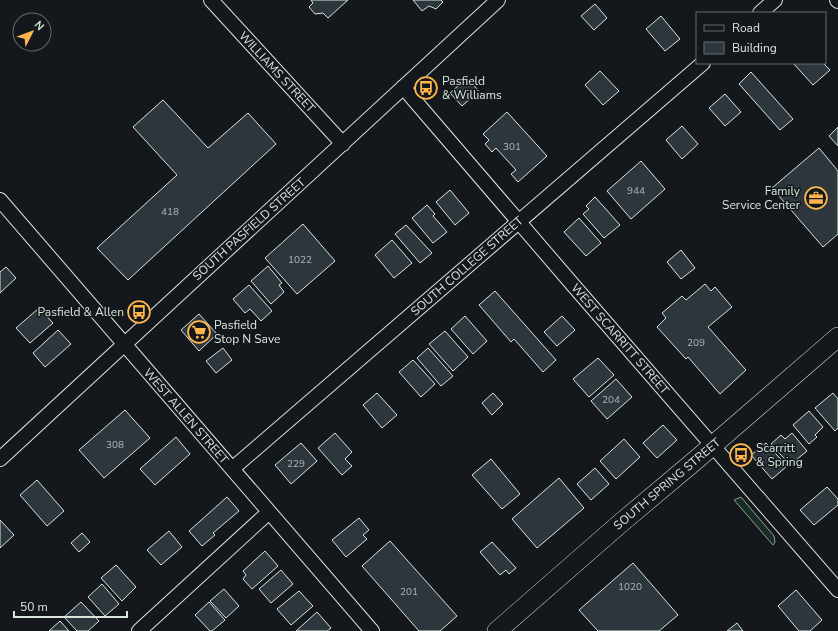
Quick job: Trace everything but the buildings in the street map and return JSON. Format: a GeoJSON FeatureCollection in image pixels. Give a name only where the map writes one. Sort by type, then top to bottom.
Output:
{"type":"FeatureCollection","features":[{"type":"Feature","properties":{"kind":"street","name":"WILLIAMS STREET"},"geometry":{"type":"LineString","coordinates":[[211,0],[344,144]]}},
{"type":"Feature","properties":{"kind":"street","name":"SOUTH PASFIELD STREET"},"geometry":{"type":"LineString","coordinates":[[0,459],[344,144],[403,87],[498,0]]}},
{"type":"Feature","properties":{"kind":"street"},"geometry":{"type":"LineString","coordinates":[[761,12],[775,0]]}},
{"type":"Feature","properties":{"kind":"street","name":"SOUTH COLLEGE STREET"},"geometry":{"type":"LineString","coordinates":[[232,469],[702,64]]}},
{"type":"Feature","properties":{"kind":"street","name":"WEST SCARRITT STREET"},"geometry":{"type":"LineString","coordinates":[[403,87],[518,222],[838,590]]}},
{"type":"Feature","properties":{"kind":"street","name":"WEST ALLEN STREET"},"geometry":{"type":"LineString","coordinates":[[0,200],[372,631]]}},
{"type":"Feature","properties":{"kind":"street","name":"SOUTH SPRING STREET"},"geometry":{"type":"LineString","coordinates":[[497,631],[838,337]]}},
{"type":"Feature","properties":{"kind":"street"},"geometry":{"type":"LineString","coordinates":[[139,631],[269,512]]}},
{"type":"Feature","properties":{"kind":"green space"},"geometry":{"type":"Polygon","coordinates":[[[741,497],[774,536],[775,542],[773,545],[734,500],[741,497]]]}},
{"type":"Feature","properties":{"kind":"place","name":"Pasfield & Williams"},"geometry":{"type":"Point","coordinates":[426,88]}},
{"type":"Feature","properties":{"kind":"place","name":"Family Service Center"},"geometry":{"type":"Point","coordinates":[816,198]}},
{"type":"Feature","properties":{"kind":"place","name":"Pasfield & Allen"},"geometry":{"type":"Point","coordinates":[139,312]}},
{"type":"Feature","properties":{"kind":"place","name":"Pasfield Stop N Save"},"geometry":{"type":"Point","coordinates":[199,332]}},
{"type":"Feature","properties":{"kind":"place","name":"Scarritt & Spring"},"geometry":{"type":"Point","coordinates":[741,455]}}]}
